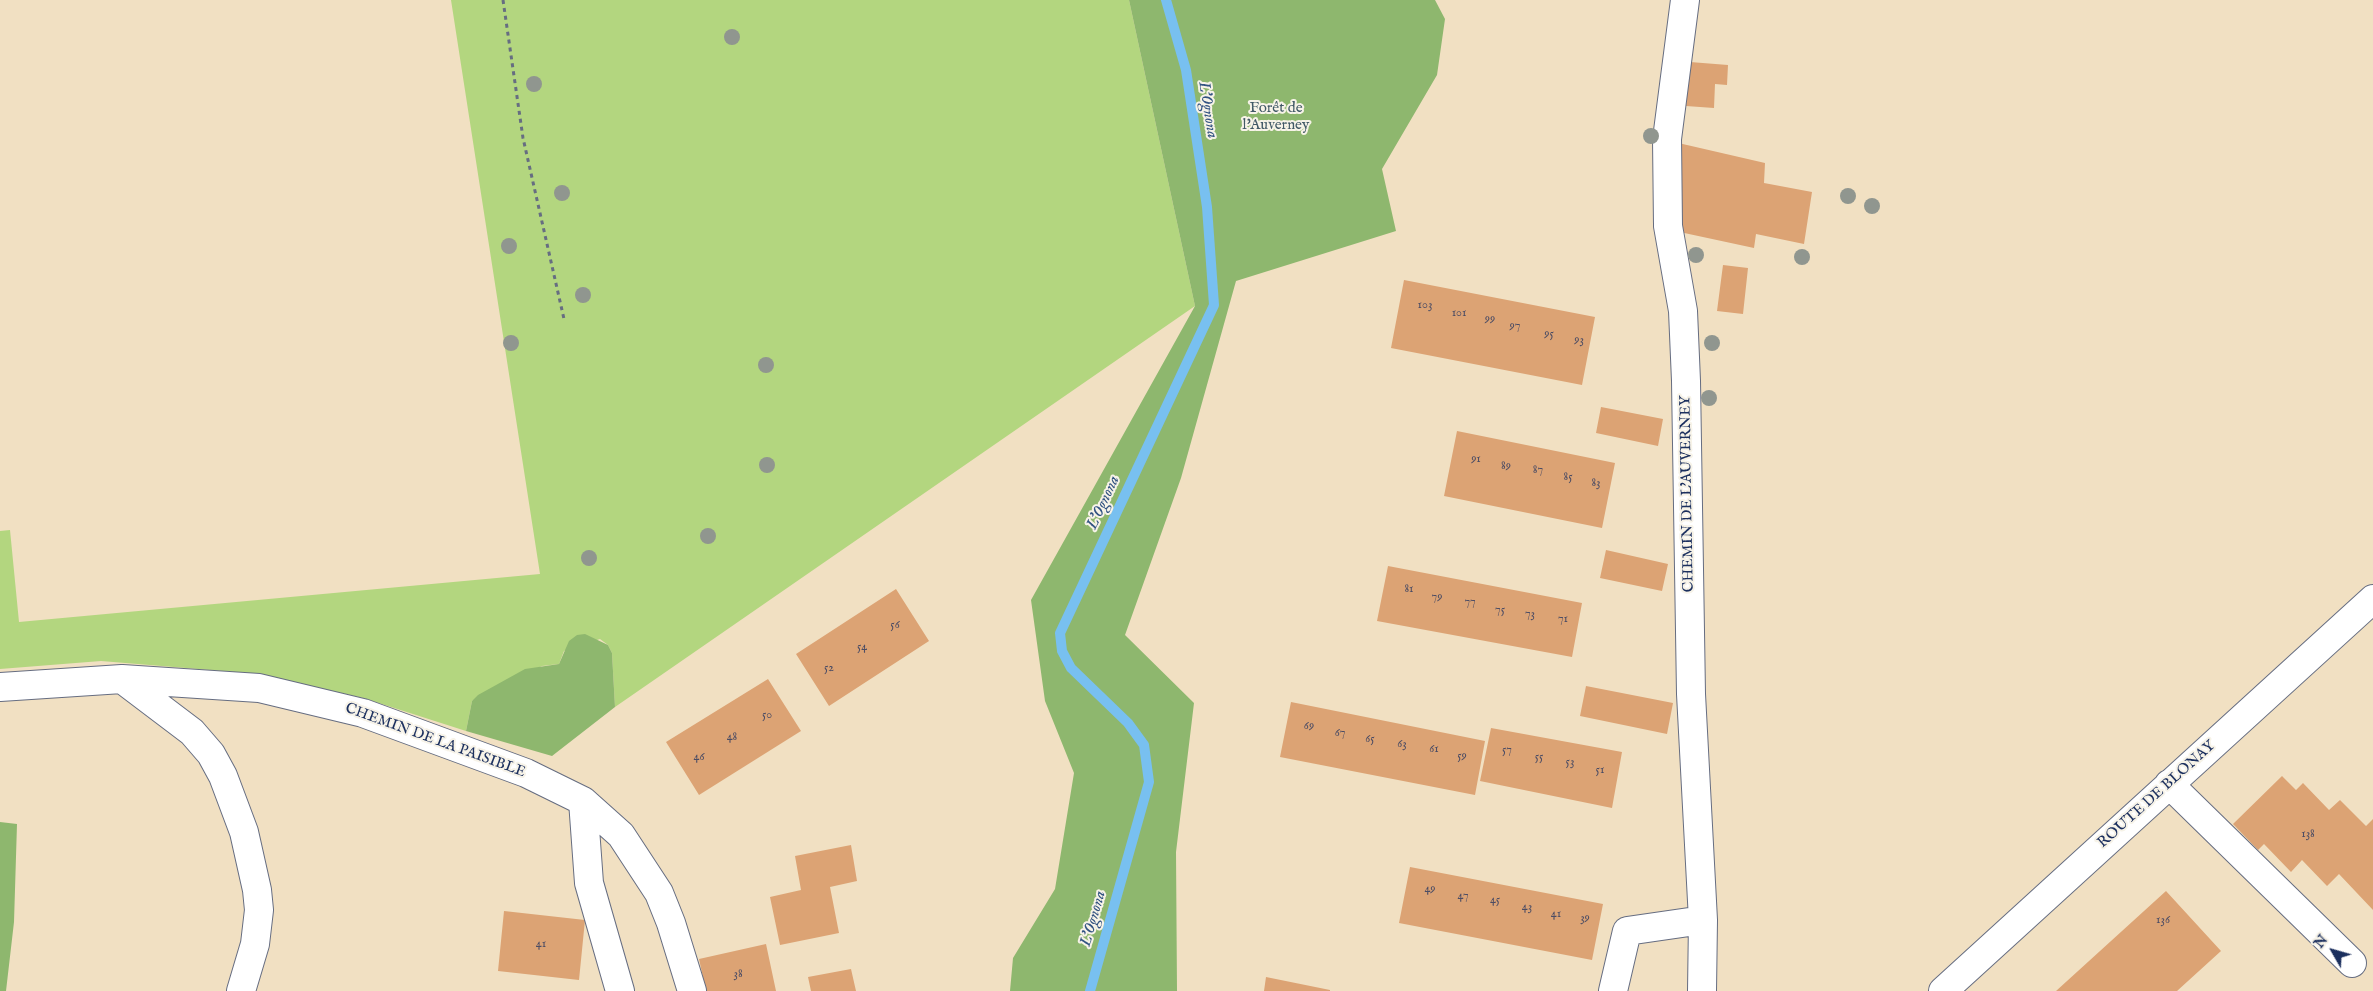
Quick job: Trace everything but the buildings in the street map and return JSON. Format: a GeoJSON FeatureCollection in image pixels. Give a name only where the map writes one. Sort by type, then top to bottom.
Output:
{"type":"FeatureCollection","features":[{"type":"Feature","properties":{"kind":"street","name":"CHEMIN DE L'AUVERNEY"},"geometry":{"type":"LineString","coordinates":[[1685,0],[1667,139],[1668,226],[1682,310],[1686,372],[1691,694],[1703,920],[1702,991]]}},
{"type":"Feature","properties":{"kind":"street","name":"ROUTE DE BLONAY"},"geometry":{"type":"LineString","coordinates":[[1943,991],[2373,600]]}},
{"type":"Feature","properties":{"kind":"street"},"geometry":{"type":"LineString","coordinates":[[122,680],[197,736],[224,776],[244,832],[257,890],[259,910],[255,944],[242,991]]}},
{"type":"Feature","properties":{"kind":"street","name":"CHEMIN DE LA PAISIBLE"},"geometry":{"type":"LineString","coordinates":[[0,687],[122,680],[259,688],[363,713],[424,733],[556,786],[583,800],[621,835],[658,893],[671,923],[692,991]]}},
{"type":"Feature","properties":{"kind":"street"},"geometry":{"type":"LineString","coordinates":[[2170,784],[2352,963]]}},
{"type":"Feature","properties":{"kind":"street"},"geometry":{"type":"LineString","coordinates":[[583,800],[589,883],[620,991]]}},
{"type":"Feature","properties":{"kind":"street"},"geometry":{"type":"LineString","coordinates":[[1613,991],[1627,931],[1703,920]]}},
{"type":"Feature","properties":{"kind":"path"},"geometry":{"type":"LineString","coordinates":[[503,0],[523,138],[564,319]]}},
{"type":"Feature","properties":{"kind":"green space"},"geometry":{"type":"Polygon","coordinates":[[[451,0],[1129,0],[1195,306],[615,707],[612,653],[608,645],[600,639],[564,651],[559,664],[542,666],[472,701],[466,731],[363,698],[259,674],[101,661],[0,669],[0,531],[10,530],[19,622],[540,574],[451,0]]]}},
{"type":"Feature","properties":{"kind":"green space","name":"Forêt de l'Auverney"},"geometry":{"type":"Polygon","coordinates":[[[1129,0],[1435,0],[1445,19],[1437,75],[1382,169],[1396,231],[1236,281],[1181,478],[1125,635],[1194,703],[1176,852],[1177,991],[1010,991],[1013,958],[1055,889],[1074,773],[1045,701],[1031,600],[1195,306],[1129,0]]]}},
{"type":"Feature","properties":{"kind":"green space"},"geometry":{"type":"Polygon","coordinates":[[[585,634],[608,645],[612,653],[615,707],[552,756],[466,731],[472,701],[478,695],[525,669],[559,664],[569,641],[577,635],[585,634]]]}},
{"type":"Feature","properties":{"kind":"green space"},"geometry":{"type":"Polygon","coordinates":[[[0,822],[17,824],[14,922],[6,991],[0,991],[0,822]]]}},
{"type":"Feature","properties":{"kind":"waterway","name":"L'Ognona"},"geometry":{"type":"LineString","coordinates":[[1090,991],[1149,782],[1144,745],[1128,723],[1071,668],[1062,651],[1060,633],[1214,305],[1207,207],[1186,70],[1166,0]]}}]}
